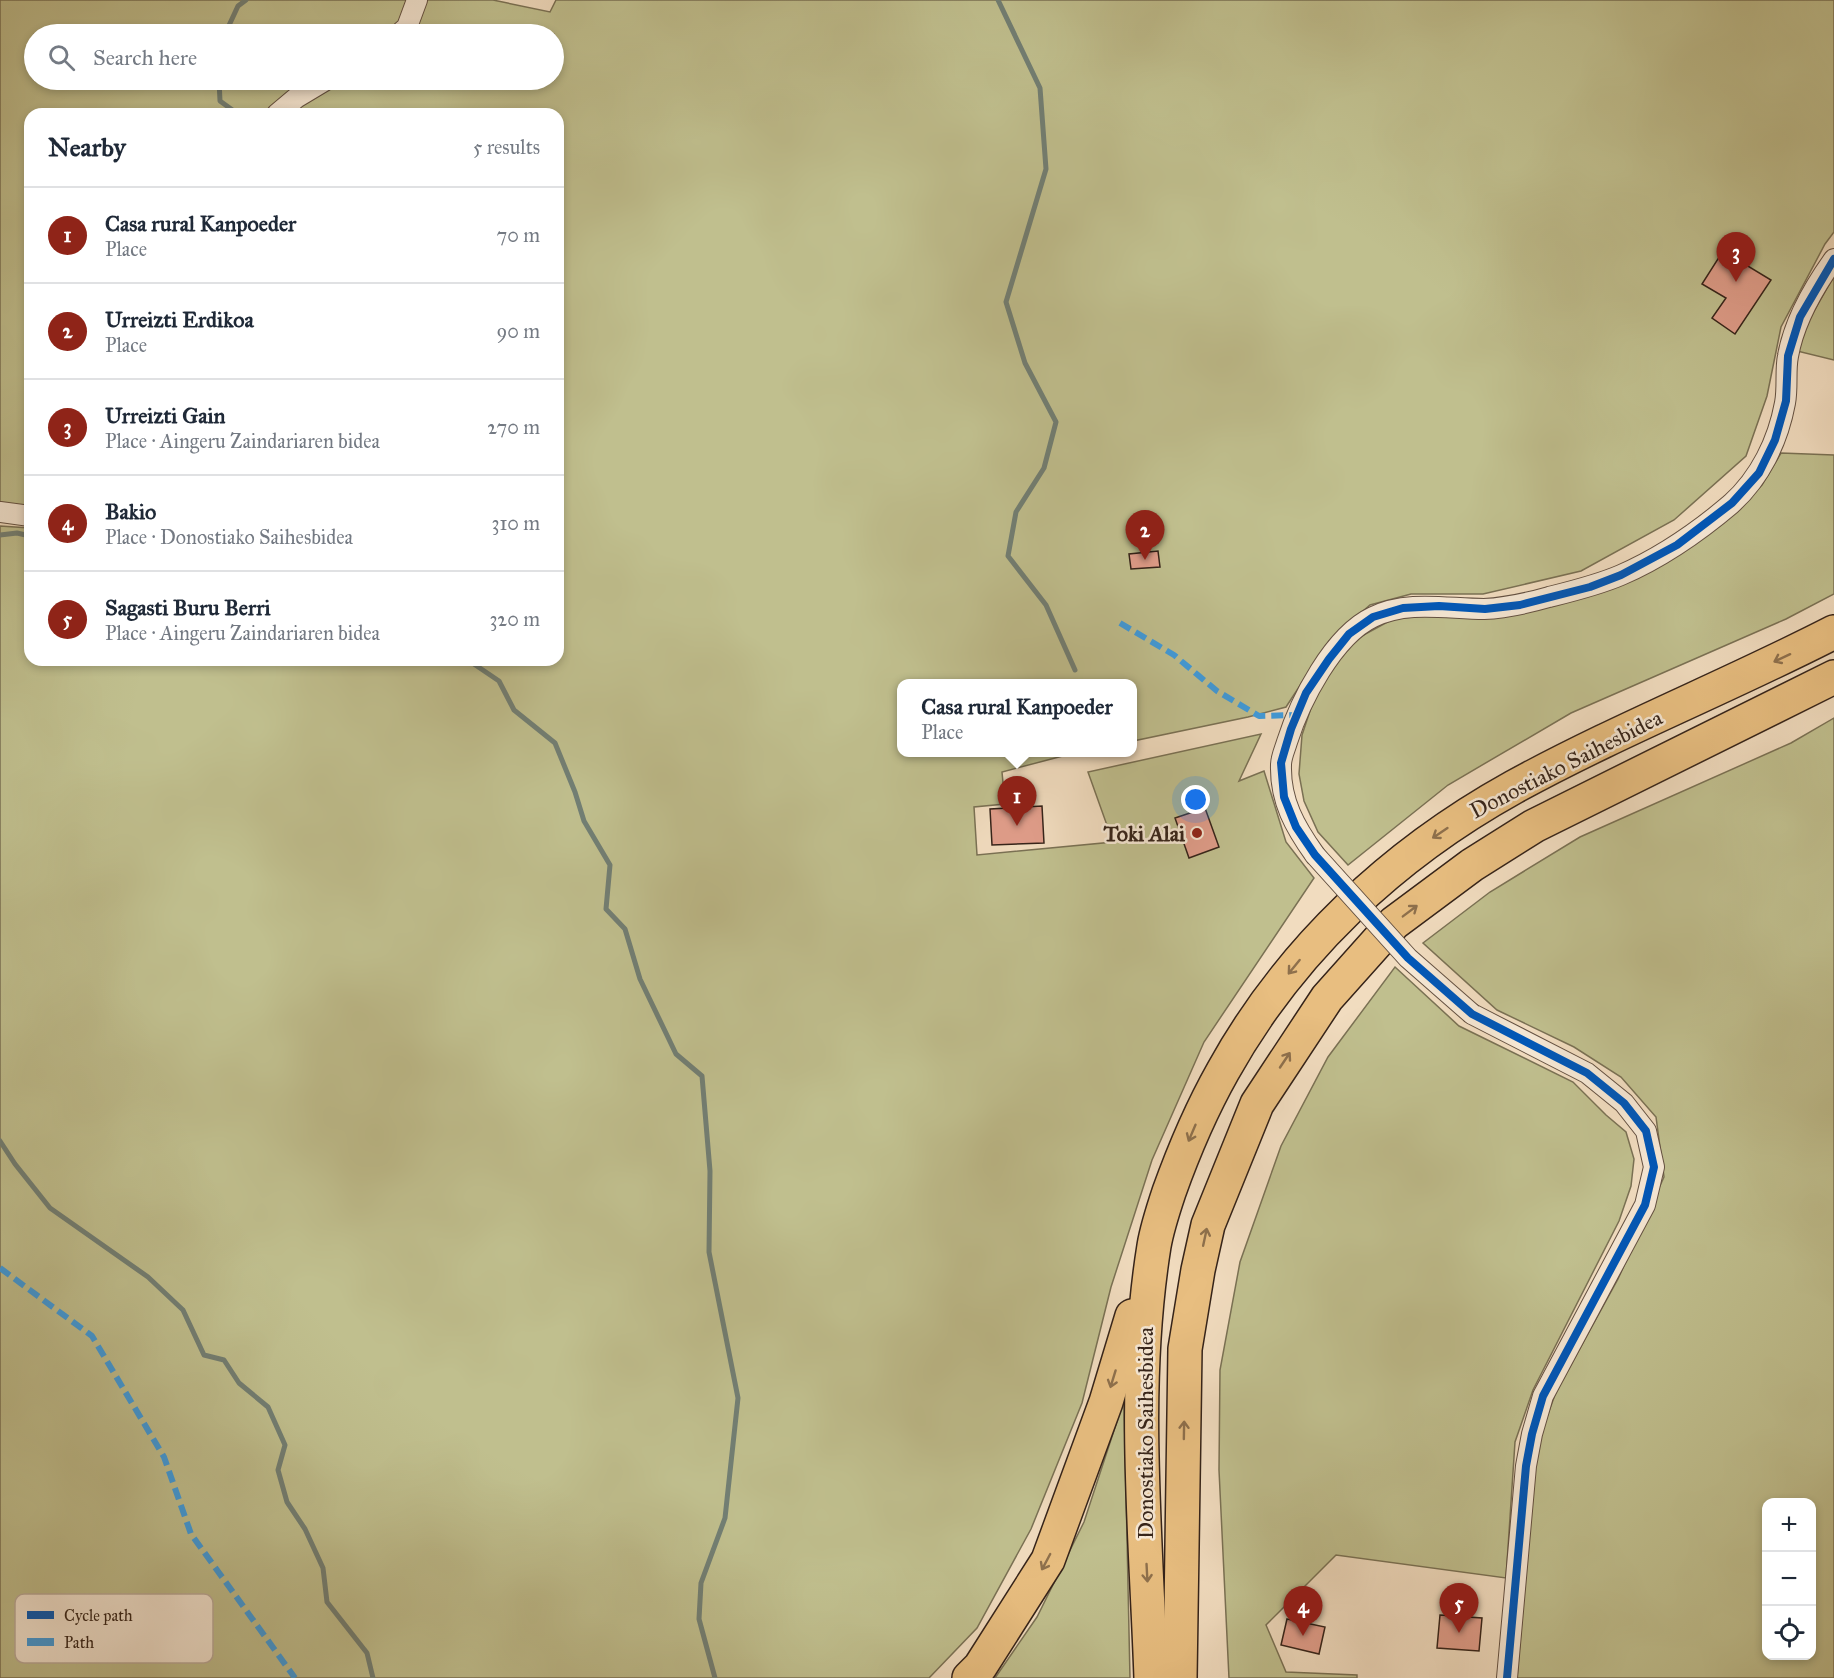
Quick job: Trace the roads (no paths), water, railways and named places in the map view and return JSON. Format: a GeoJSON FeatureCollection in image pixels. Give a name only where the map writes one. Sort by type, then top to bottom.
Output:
{"type":"FeatureCollection","features":[{"type":"Feature","properties":{"kind":"highway","name":"Donostiako Saihesbidea"},"geometry":{"type":"LineString","coordinates":[[1151,1678],[1142,1478],[1141,1388],[1145,1314],[1154,1242],[1179,1165],[1212,1091],[1253,1021],[1291,971],[1333,923],[1363,894],[1428,841],[1468,814],[1514,787],[1591,748],[1790,655],[1834,632]]}},
{"type":"Feature","properties":{"kind":"highway","name":"Donostiako Saihesbidea"},"geometry":{"type":"LineString","coordinates":[[1180,1678],[1185,1349],[1208,1225],[1257,1104],[1327,998],[1394,923],[1472,864],[1534,826],[1834,677]]}},
{"type":"Feature","properties":{"kind":"highway"},"geometry":{"type":"LineString","coordinates":[[969,1678],[980,1666],[1048,1560],[1106,1402],[1154,1242]]}},
{"type":"Feature","properties":{"kind":"highway"},"geometry":{"type":"LineString","coordinates":[[1183,1489],[1197,1678]]}},
{"type":"Feature","properties":{"kind":"street"},"geometry":{"type":"LineString","coordinates":[[408,24],[417,0]]}},
{"type":"Feature","properties":{"kind":"street"},"geometry":{"type":"LineString","coordinates":[[284,108],[309,90]]}},
{"type":"Feature","properties":{"kind":"street"},"geometry":{"type":"LineString","coordinates":[[1507,1678],[1526,1466],[1534,1424],[1543,1396],[1645,1205],[1654,1167],[1646,1131],[1624,1103],[1587,1073],[1472,1014],[1408,958],[1315,855],[1296,827],[1284,797],[1281,763],[1291,729],[1306,693],[1329,659],[1350,634],[1373,617],[1402,608],[1439,606],[1485,609],[1520,605],[1590,586],[1621,575],[1677,545],[1732,503],[1759,473],[1771,448],[1786,401],[1788,356],[1800,317],[1834,259]]}},
{"type":"Feature","properties":{"kind":"street"},"geometry":{"type":"LineString","coordinates":[[0,512],[24,515]]}},
{"type":"Feature","properties":{"kind":"waterway"},"geometry":{"type":"LineString","coordinates":[[230,24],[238,6],[246,0]]}},
{"type":"Feature","properties":{"kind":"waterway"},"geometry":{"type":"LineString","coordinates":[[998,0],[1040,88],[1046,169],[1006,302],[1025,363],[1056,422],[1044,468],[1016,512],[1008,556],[1046,605],[1075,670]]}},
{"type":"Feature","properties":{"kind":"waterway"},"geometry":{"type":"LineString","coordinates":[[219,90],[220,101],[230,108]]}},
{"type":"Feature","properties":{"kind":"waterway"},"geometry":{"type":"LineString","coordinates":[[0,535],[24,535]]}},
{"type":"Feature","properties":{"kind":"waterway"},"geometry":{"type":"LineString","coordinates":[[477,666],[499,681],[514,710],[555,743],[584,821],[610,865],[606,909],[625,929],[640,979],[676,1054],[702,1076],[710,1171],[709,1252],[738,1398],[725,1518],[701,1583],[699,1619],[715,1678]]}},
{"type":"Feature","properties":{"kind":"waterway"},"geometry":{"type":"LineString","coordinates":[[0,1141],[50,1208],[148,1277],[183,1310],[204,1355],[224,1360],[239,1383],[268,1407],[285,1445],[278,1470],[287,1502],[305,1529],[323,1568],[327,1602],[367,1653],[373,1678]]}},
{"type":"Feature","properties":{"kind":"place","name":"Urreizti Gain"},"geometry":{"type":"Point","coordinates":[1736,282]}},
{"type":"Feature","properties":{"kind":"place","name":"Urreizti Erdikoa"},"geometry":{"type":"Point","coordinates":[1145,560]}},
{"type":"Feature","properties":{"kind":"place","name":"Casa rural Kanpoeder"},"geometry":{"type":"Point","coordinates":[1017,826]}},
{"type":"Feature","properties":{"kind":"place","name":"Toki Alai"},"geometry":{"type":"Point","coordinates":[1197,833]}},
{"type":"Feature","properties":{"kind":"place","name":"Sagasti Buru Berri"},"geometry":{"type":"Point","coordinates":[1459,1633]}},
{"type":"Feature","properties":{"kind":"place","name":"Bakio"},"geometry":{"type":"Point","coordinates":[1303,1636]}}]}
